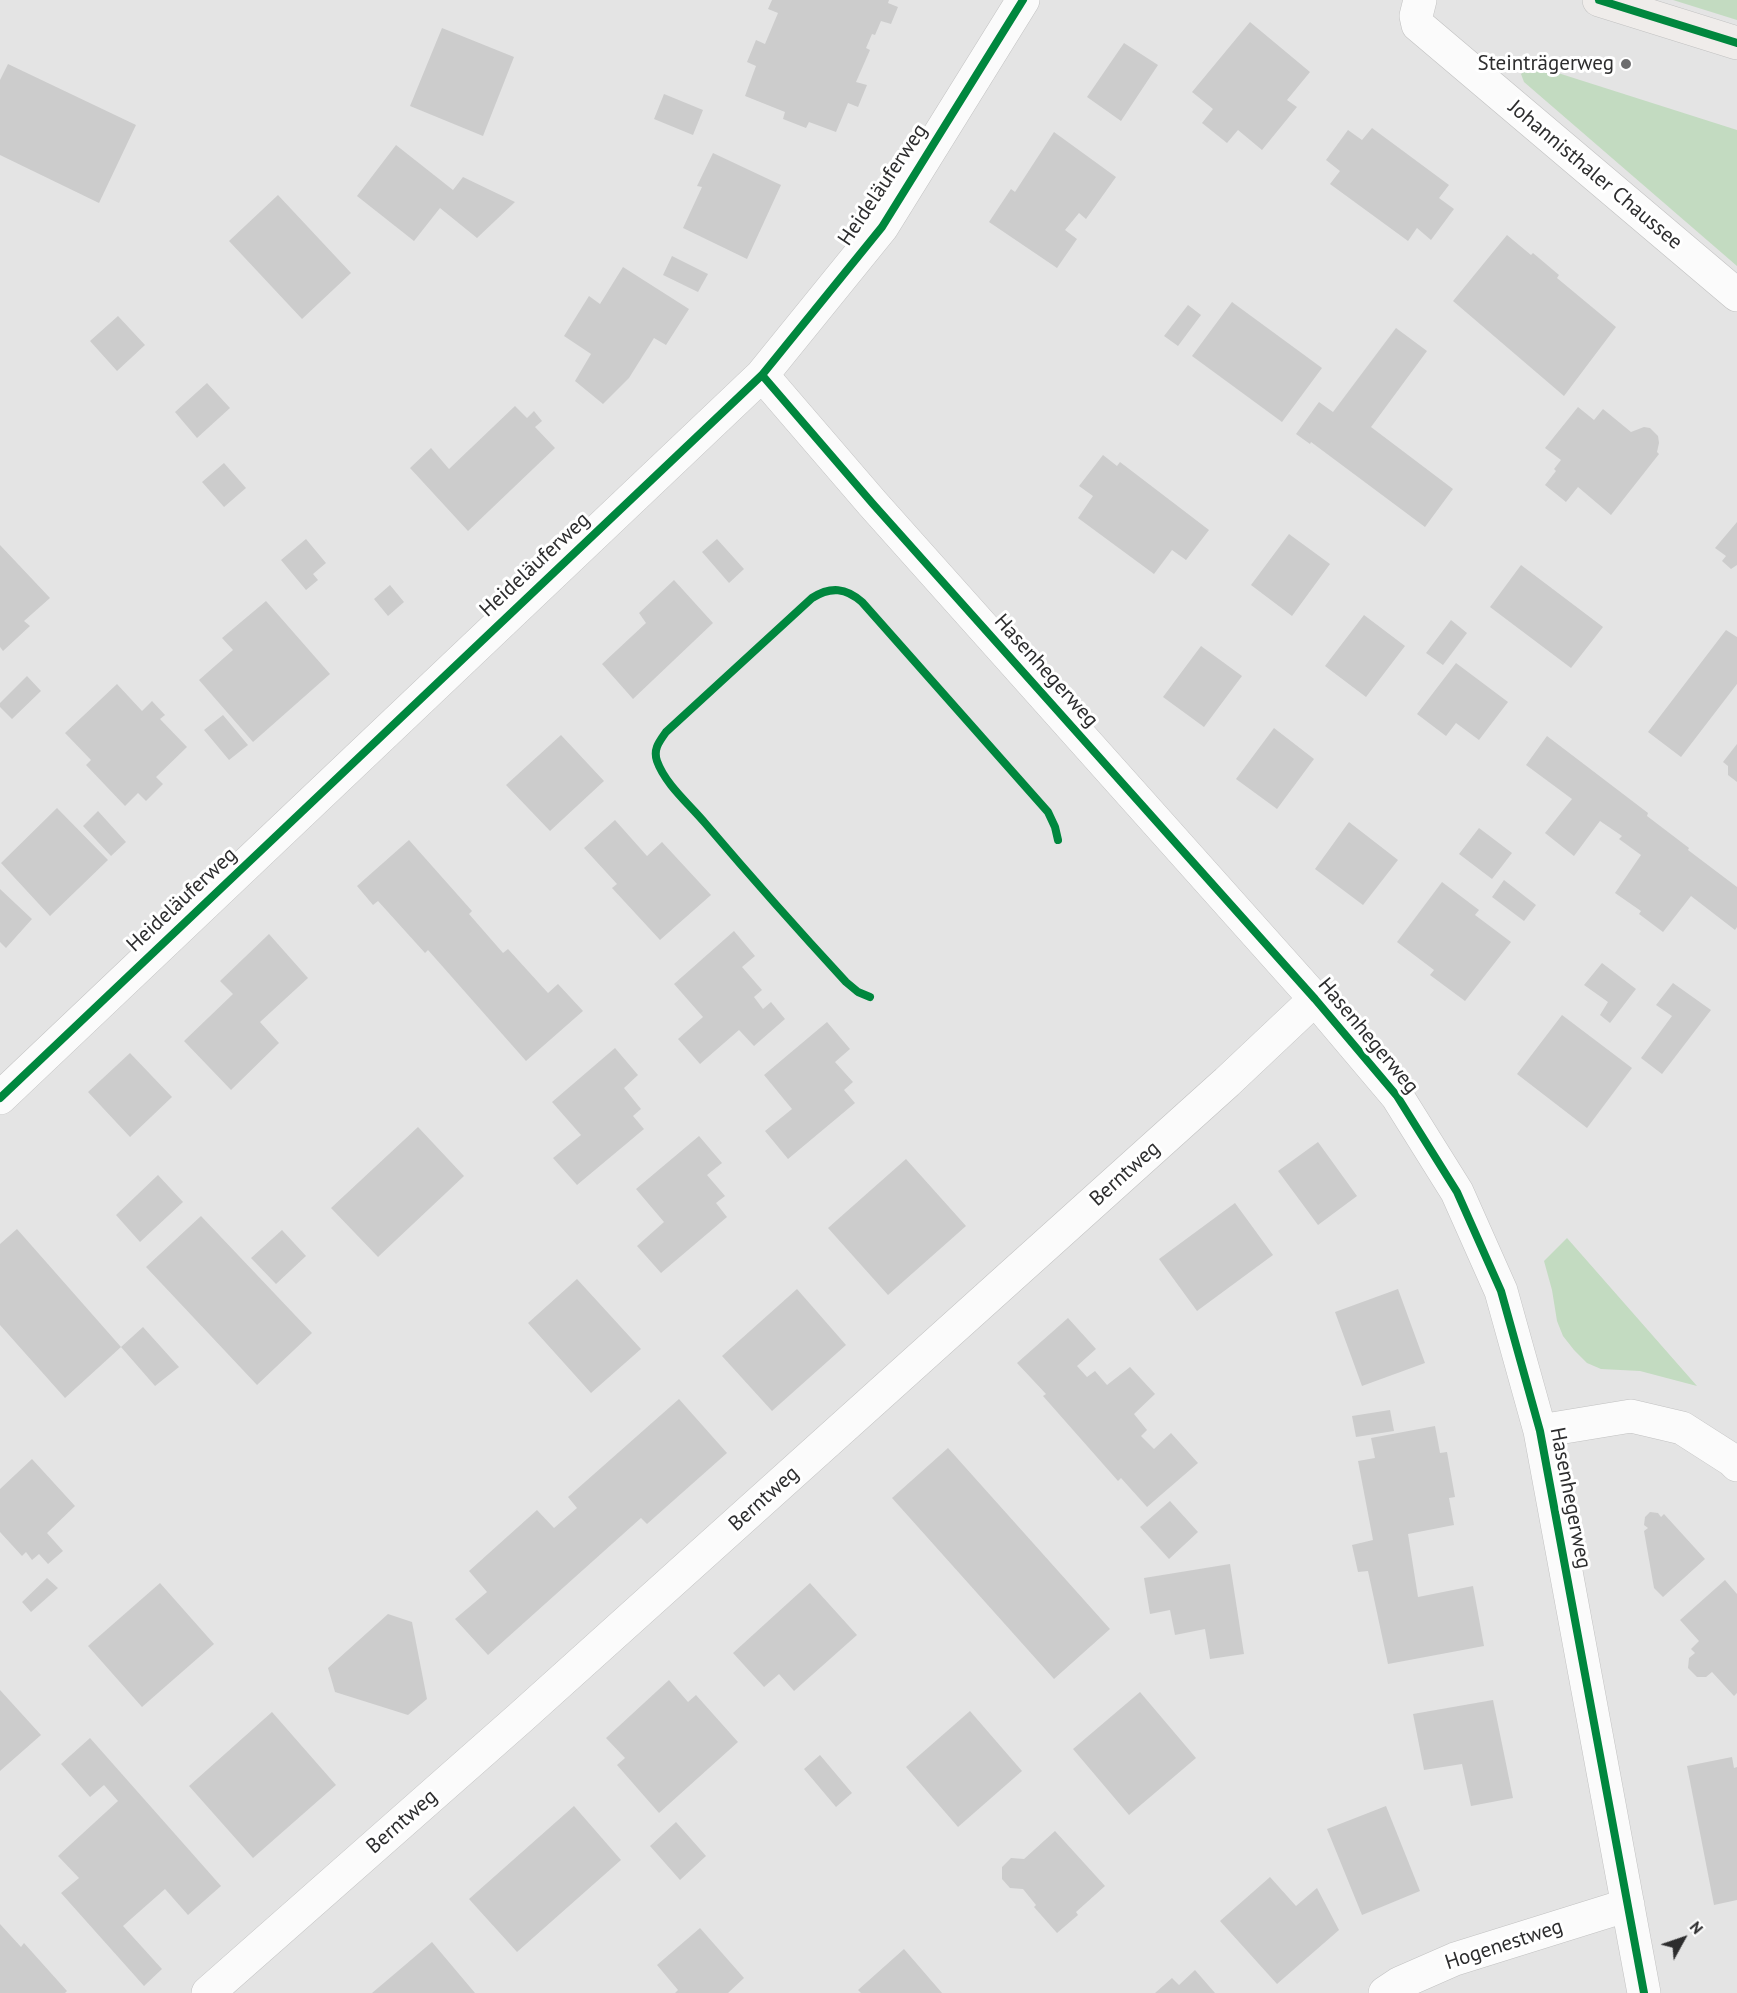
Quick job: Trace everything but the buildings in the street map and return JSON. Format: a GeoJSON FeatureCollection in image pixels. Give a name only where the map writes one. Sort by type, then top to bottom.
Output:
{"type":"FeatureCollection","features":[{"type":"Feature","properties":{"kind":"main road"},"geometry":{"type":"LineString","coordinates":[[1599,0],[1737,43]]}},
{"type":"Feature","properties":{"kind":"street","name":"Heideläuferweg"},"geometry":{"type":"LineString","coordinates":[[0,1098],[762,375],[882,227],[1023,0]]}},
{"type":"Feature","properties":{"kind":"street","name":"Johannisthaler Chaussee"},"geometry":{"type":"LineString","coordinates":[[1420,0],[1416,16],[1418,25],[1737,295]]}},
{"type":"Feature","properties":{"kind":"street","name":"Hasenhegerweg"},"geometry":{"type":"LineString","coordinates":[[762,375],[881,513],[1315,999],[1398,1096],[1457,1192],[1501,1290],[1540,1431],[1644,1993]]}},
{"type":"Feature","properties":{"kind":"street","name":"Berntweg"},"geometry":{"type":"LineString","coordinates":[[208,1993],[564,1678],[1227,1082],[1315,999]]}},
{"type":"Feature","properties":{"kind":"street"},"geometry":{"type":"LineString","coordinates":[[1540,1431],[1631,1416],[1682,1428],[1737,1465]]}},
{"type":"Feature","properties":{"kind":"street","name":"Hogenestweg"},"geometry":{"type":"LineString","coordinates":[[1385,1993],[1400,1983],[1455,1959],[1628,1905]]}},
{"type":"Feature","properties":{"kind":"green space"},"geometry":{"type":"Polygon","coordinates":[[[1673,0],[1737,0],[1737,20],[1673,0]]]}},
{"type":"Feature","properties":{"kind":"green space"},"geometry":{"type":"Polygon","coordinates":[[[1536,66],[1737,130],[1737,266],[1524,82],[1521,74],[1536,66]]]}},
{"type":"Feature","properties":{"kind":"green space"},"geometry":{"type":"Polygon","coordinates":[[[1567,1238],[1697,1386],[1640,1371],[1601,1369],[1587,1363],[1574,1350],[1563,1336],[1557,1321],[1544,1261],[1567,1238]]]}},
{"type":"Feature","properties":{"kind":"cycle path"},"geometry":{"type":"LineString","coordinates":[[0,1098],[762,375],[882,227],[1023,0]]}},
{"type":"Feature","properties":{"kind":"cycle path"},"geometry":{"type":"LineString","coordinates":[[1599,0],[1737,43]]}},
{"type":"Feature","properties":{"kind":"cycle path"},"geometry":{"type":"LineString","coordinates":[[762,375],[873,504],[1315,999],[1397,1096],[1457,1192],[1501,1291],[1540,1431],[1644,1993]]}},
{"type":"Feature","properties":{"kind":"cycle path"},"geometry":{"type":"LineString","coordinates":[[870,997],[858,992],[846,982],[775,903],[672,786],[661,770],[656,757],[657,746],[666,732],[812,598],[838,590],[862,602],[1048,812],[1058,840]]}},
{"type":"Feature","properties":{"kind":"place","name":"Steinträgerweg"},"geometry":{"type":"Point","coordinates":[1626,64]}}]}
